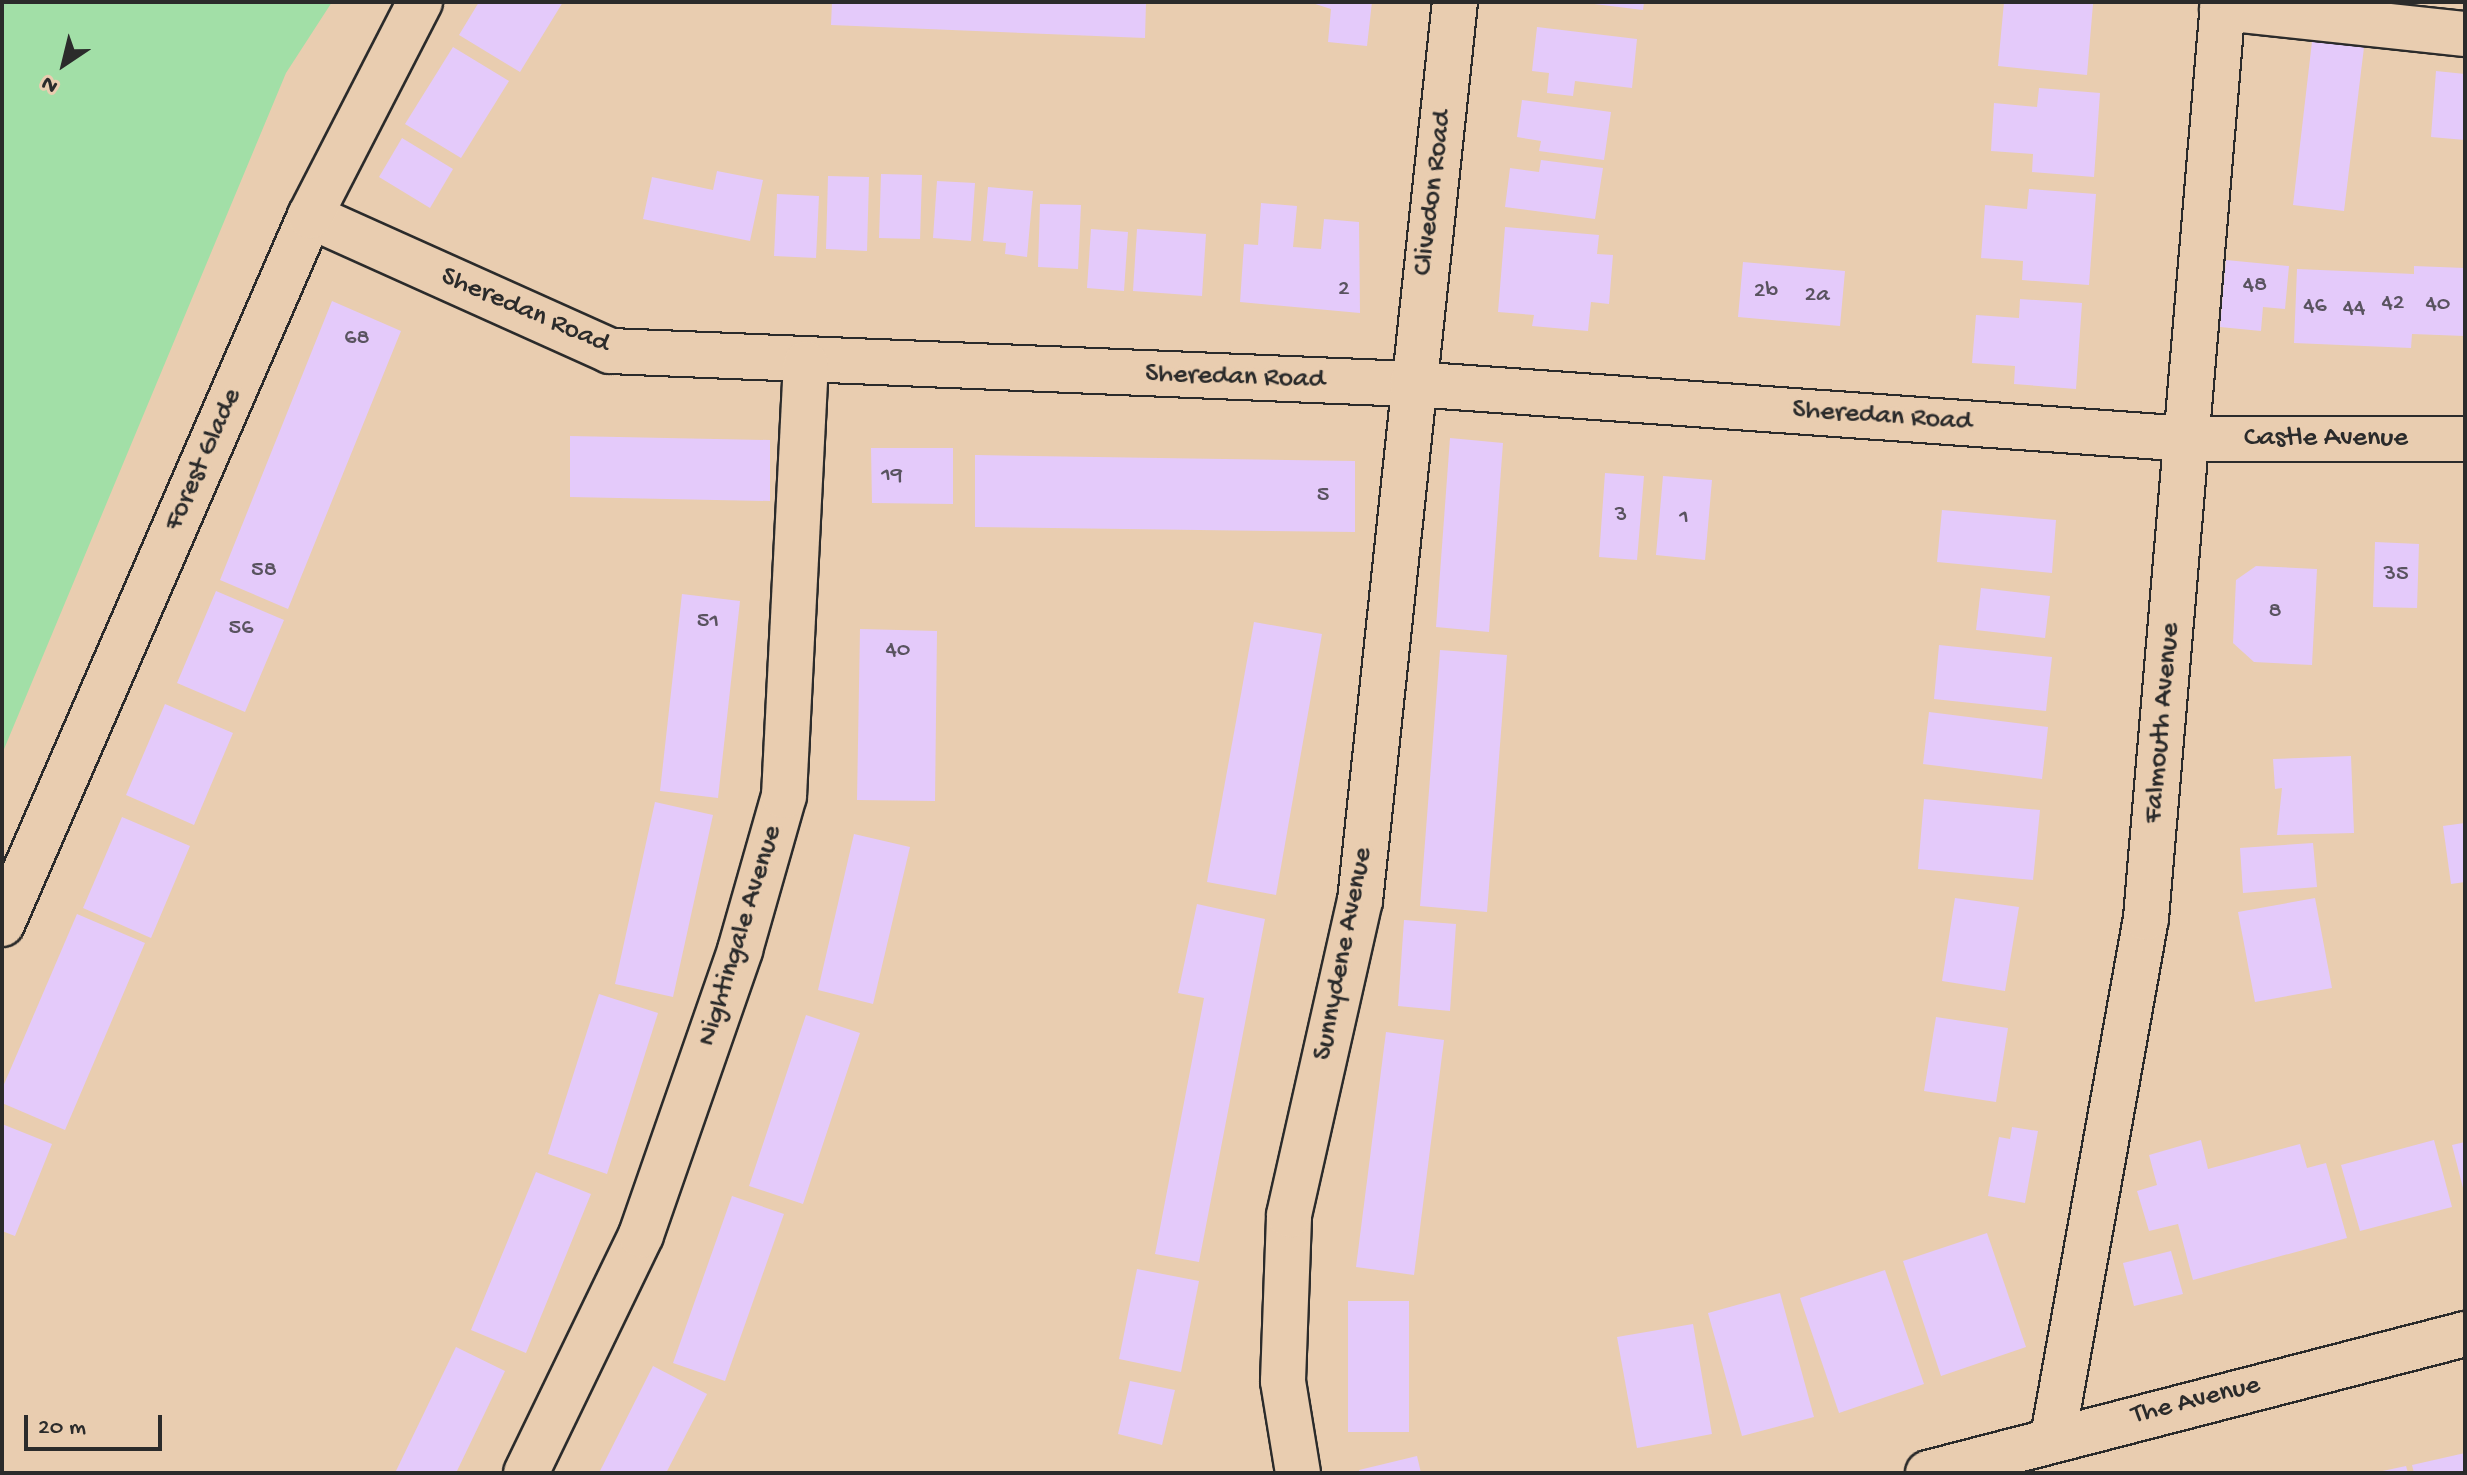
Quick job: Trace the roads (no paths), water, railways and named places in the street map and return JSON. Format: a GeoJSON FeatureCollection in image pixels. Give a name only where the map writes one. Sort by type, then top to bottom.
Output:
{"type":"FeatureCollection","features":[{"type":"Feature","properties":{"kind":"street","name":"Forest Glade"},"geometry":{"type":"LineString","coordinates":[[2,924],[310,216],[420,2]]}},
{"type":"Feature","properties":{"kind":"street","name":"Clivedon Road"},"geometry":{"type":"LineString","coordinates":[[1412,384],[1455,2]]}},
{"type":"Feature","properties":{"kind":"street"},"geometry":{"type":"LineString","coordinates":[[2223,5],[2465,34]]}},
{"type":"Feature","properties":{"kind":"street","name":"Falmouth Avenue"},"geometry":{"type":"LineString","coordinates":[[2053,1437],[2146,918],[2223,5]]}},
{"type":"Feature","properties":{"kind":"street","name":"Sheredan Road"},"geometry":{"type":"LineString","coordinates":[[310,216],[610,351],[806,364],[1412,384],[2188,439]]}},
{"type":"Feature","properties":{"kind":"street","name":"Nightingale Avenue"},"geometry":{"type":"LineString","coordinates":[[526,1473],[641,1235],[740,950],[784,796],[806,364]]}},
{"type":"Feature","properties":{"kind":"street","name":"Sunnydene Avenue"},"geometry":{"type":"LineString","coordinates":[[1298,1473],[1283,1381],[1289,1215],[1360,901],[1412,384]]}},
{"type":"Feature","properties":{"kind":"street","name":"Castle Avenue"},"geometry":{"type":"LineString","coordinates":[[2188,439],[2465,439]]}},
{"type":"Feature","properties":{"kind":"street","name":"The Avenue"},"geometry":{"type":"LineString","coordinates":[[1928,1473],[2053,1437],[2465,1334]]}}]}
